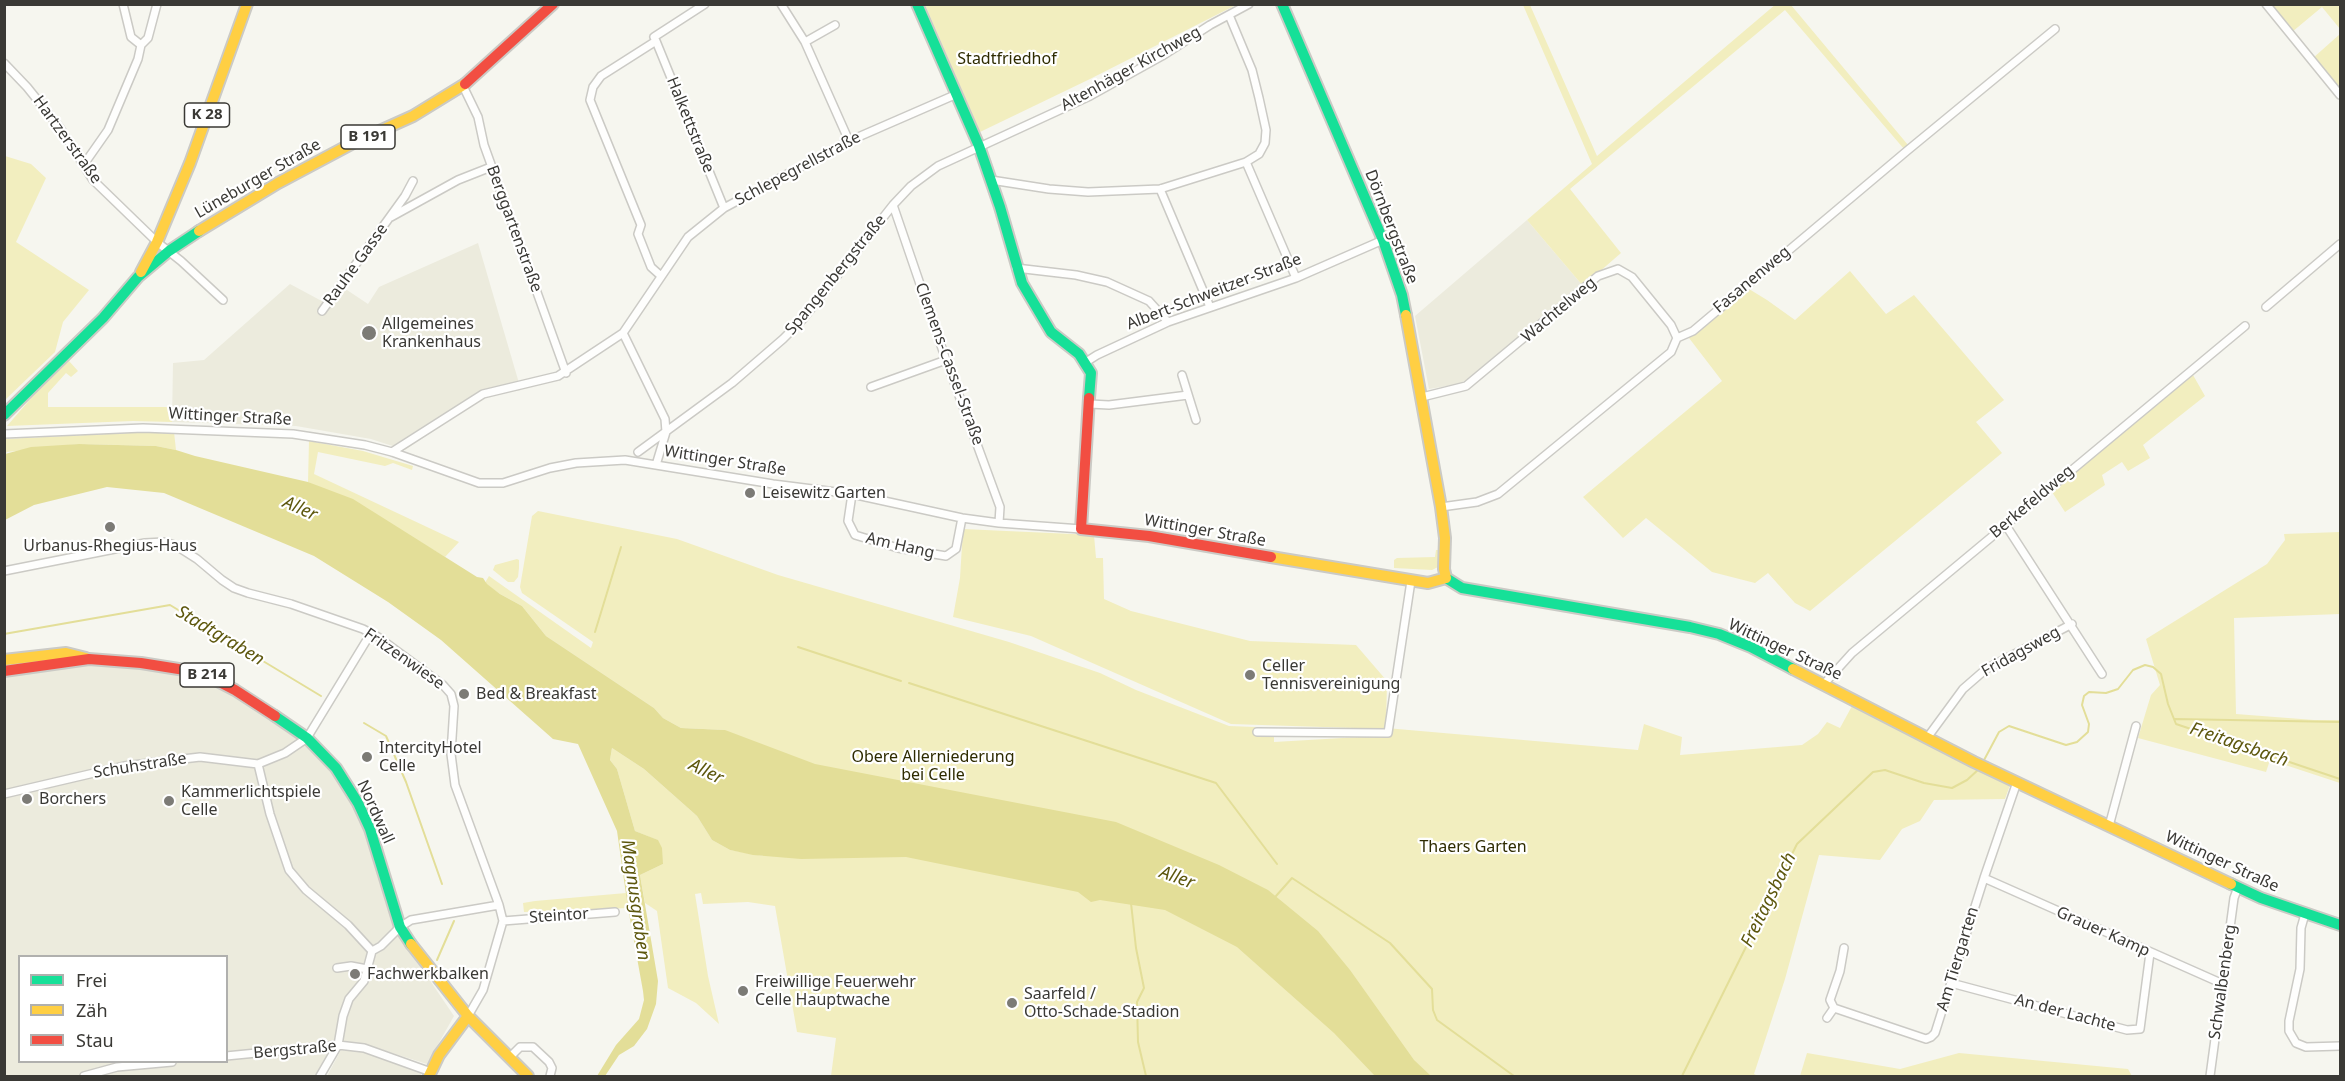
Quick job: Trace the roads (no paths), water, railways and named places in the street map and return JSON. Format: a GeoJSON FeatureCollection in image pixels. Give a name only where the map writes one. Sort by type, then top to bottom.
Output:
{"type":"FeatureCollection","features":[{"type":"Feature","properties":{"kind":"main road","name":"Lüneburger Straße"},"geometry":{"type":"LineString","coordinates":[[4,415],[103,318],[138,277],[169,251],[278,183],[353,143],[413,116],[463,86],[553,4]]}},
{"type":"Feature","properties":{"kind":"main road"},"geometry":{"type":"LineString","coordinates":[[917,4],[942,66],[957,94],[979,146],[1016,268],[1026,291],[1044,324],[1086,362],[1091,373],[1081,529]]}},
{"type":"Feature","properties":{"kind":"main road","name":"Dörnbergstraße"},"geometry":{"type":"LineString","coordinates":[[1282,4],[1383,240],[1402,295],[1441,507],[1445,538],[1446,578]]}},
{"type":"Feature","properties":{"kind":"main road","name":"K 28"},"geometry":{"type":"LineString","coordinates":[[165,224],[190,163],[245,6]]}},
{"type":"Feature","properties":{"kind":"main road"},"geometry":{"type":"LineString","coordinates":[[165,224],[166,230],[174,238],[189,237]]}},
{"type":"Feature","properties":{"kind":"main road"},"geometry":{"type":"LineString","coordinates":[[138,277],[165,224]]}},
{"type":"Feature","properties":{"kind":"main road","name":"Wittinger Straße"},"geometry":{"type":"LineString","coordinates":[[1081,529],[1149,536],[1430,584],[1446,578],[1462,588],[1719,634],[1751,647],[1988,769],[2238,887],[2305,914],[2340,925]]}},
{"type":"Feature","properties":{"kind":"main road","name":"Nordwall"},"geometry":{"type":"LineString","coordinates":[[4,660],[66,653],[89,659],[178,668],[208,676],[235,690],[308,738],[336,768],[358,804],[370,829],[400,927],[414,949],[468,1016]]}},
{"type":"Feature","properties":{"kind":"main road","name":"Nordwall"},"geometry":{"type":"LineString","coordinates":[[4,669],[89,659]]}},
{"type":"Feature","properties":{"kind":"main road"},"geometry":{"type":"LineString","coordinates":[[430,1074],[439,1055],[468,1016]]}},
{"type":"Feature","properties":{"kind":"main road","name":"B 214"},"geometry":{"type":"LineString","coordinates":[[468,1016],[528,1077]]}},
{"type":"Feature","properties":{"kind":"street"},"geometry":{"type":"LineString","coordinates":[[123,4],[131,37],[141,45]]}},
{"type":"Feature","properties":{"kind":"street"},"geometry":{"type":"LineString","coordinates":[[82,164],[108,130],[138,59],[141,45],[148,38],[158,4]]}},
{"type":"Feature","properties":{"kind":"street"},"geometry":{"type":"LineString","coordinates":[[661,276],[651,267],[638,234],[640,225],[590,100],[593,87],[601,76],[656,41],[654,37],[705,4]]}},
{"type":"Feature","properties":{"kind":"street"},"geometry":{"type":"LineString","coordinates":[[781,4],[805,42],[849,141]]}},
{"type":"Feature","properties":{"kind":"street","name":"Altenhäger Kirchweg"},"geometry":{"type":"LineString","coordinates":[[979,146],[1090,96],[1249,4]]}},
{"type":"Feature","properties":{"kind":"street"},"geometry":{"type":"LineString","coordinates":[[2266,4],[2340,95]]}},
{"type":"Feature","properties":{"kind":"street"},"geometry":{"type":"LineString","coordinates":[[991,180],[1048,189],[1088,192],[1160,189],[1246,162],[1259,154],[1265,143],[1266,130],[1252,70],[1229,15]]}},
{"type":"Feature","properties":{"kind":"street"},"geometry":{"type":"LineString","coordinates":[[805,42],[835,25]]}},
{"type":"Feature","properties":{"kind":"street","name":"Fasanenweg"},"geometry":{"type":"LineString","coordinates":[[1441,507],[1477,502],[1498,494],[1671,352],[1677,338],[1693,331],[2055,29]]}},
{"type":"Feature","properties":{"kind":"street","name":"Halkettstraße"},"geometry":{"type":"LineString","coordinates":[[656,41],[724,208]]}},
{"type":"Feature","properties":{"kind":"street","name":"Hartzerstraße"},"geometry":{"type":"LineString","coordinates":[[4,63],[72,144],[93,180],[157,242],[223,300]]}},
{"type":"Feature","properties":{"kind":"street","name":"Berggartenstraße"},"geometry":{"type":"LineString","coordinates":[[463,86],[478,117],[491,167],[566,373]]}},
{"type":"Feature","properties":{"kind":"street","name":"Schlepegrellstraße"},"geometry":{"type":"LineString","coordinates":[[392,452],[483,394],[566,373],[623,333],[688,237],[724,208],[849,141],[957,94]]}},
{"type":"Feature","properties":{"kind":"street","name":"Spangenbergstraße"},"geometry":{"type":"LineString","coordinates":[[638,452],[732,383],[790,332],[911,186],[938,166],[979,146]]}},
{"type":"Feature","properties":{"kind":"street"},"geometry":{"type":"LineString","coordinates":[[1246,162],[1296,278]]}},
{"type":"Feature","properties":{"kind":"street","name":"Rauhe Gasse"},"geometry":{"type":"LineString","coordinates":[[389,218],[458,180],[491,167]]}},
{"type":"Feature","properties":{"kind":"street","name":"Rauhe Gasse"},"geometry":{"type":"LineString","coordinates":[[322,312],[413,181]]}},
{"type":"Feature","properties":{"kind":"street"},"geometry":{"type":"LineString","coordinates":[[1160,189],[1210,307]]}},
{"type":"Feature","properties":{"kind":"street","name":"Clemens-Cassel-Straße"},"geometry":{"type":"LineString","coordinates":[[893,205],[946,360],[1000,507],[999,524]]}},
{"type":"Feature","properties":{"kind":"street","name":"Albert-Schweitzer-Straße"},"geometry":{"type":"LineString","coordinates":[[1086,362],[1168,322],[1296,278],[1383,240]]}},
{"type":"Feature","properties":{"kind":"street"},"geometry":{"type":"LineString","coordinates":[[2266,308],[2340,244]]}},
{"type":"Feature","properties":{"kind":"street"},"geometry":{"type":"LineString","coordinates":[[1016,268],[1107,282],[1149,301],[1168,322]]}},
{"type":"Feature","properties":{"kind":"street","name":"Wachtelweg"},"geometry":{"type":"LineString","coordinates":[[1422,397],[1466,386],[1598,276],[1618,269],[1632,277],[1671,325],[1677,338]]}},
{"type":"Feature","properties":{"kind":"street","name":"Berkefeldweg"},"geometry":{"type":"LineString","coordinates":[[1824,684],[1852,652],[2245,326]]}},
{"type":"Feature","properties":{"kind":"street"},"geometry":{"type":"LineString","coordinates":[[623,333],[665,419],[666,432],[656,465]]}},
{"type":"Feature","properties":{"kind":"street"},"geometry":{"type":"LineString","coordinates":[[871,387],[946,360]]}},
{"type":"Feature","properties":{"kind":"street"},"geometry":{"type":"LineString","coordinates":[[1182,375],[1196,420]]}},
{"type":"Feature","properties":{"kind":"street"},"geometry":{"type":"LineString","coordinates":[[1090,404],[1109,405],[1188,395]]}},
{"type":"Feature","properties":{"kind":"street","name":"Wittinger Straße"},"geometry":{"type":"LineString","coordinates":[[4,434],[143,428],[293,435],[392,452],[479,483],[503,483],[550,468],[599,460],[625,460],[773,484],[852,494],[999,524],[1081,529]]}},
{"type":"Feature","properties":{"kind":"street","name":"Am Hang"},"geometry":{"type":"LineString","coordinates":[[852,494],[848,521],[855,535],[898,548],[946,556],[956,549],[962,518]]}},
{"type":"Feature","properties":{"kind":"street"},"geometry":{"type":"LineString","coordinates":[[2005,524],[2072,624],[2102,674]]}},
{"type":"Feature","properties":{"kind":"street","name":"Fritzenwiese"},"geometry":{"type":"LineString","coordinates":[[4,571],[145,543],[164,542],[175,545],[197,559],[234,588],[314,611],[371,633],[452,694],[454,706],[452,770],[503,921]]}},
{"type":"Feature","properties":{"kind":"street"},"geometry":{"type":"LineString","coordinates":[[1257,732],[1388,733],[1411,581]]}},
{"type":"Feature","properties":{"kind":"street","name":"Fridagsweg"},"geometry":{"type":"LineString","coordinates":[[1928,738],[1963,689],[1986,669],[2072,624]]}},
{"type":"Feature","properties":{"kind":"street"},"geometry":{"type":"LineString","coordinates":[[308,738],[371,633]]}},
{"type":"Feature","properties":{"kind":"street"},"geometry":{"type":"LineString","coordinates":[[2109,826],[2136,726]]}},
{"type":"Feature","properties":{"kind":"street","name":"Schuhstraße"},"geometry":{"type":"LineString","coordinates":[[4,794],[124,766],[156,761],[200,757],[258,764],[285,753],[308,738]]}},
{"type":"Feature","properties":{"kind":"street"},"geometry":{"type":"LineString","coordinates":[[258,764],[270,814],[289,870],[306,890],[348,925],[372,951]]}},
{"type":"Feature","properties":{"kind":"street","name":"Am Tiergarten"},"geometry":{"type":"LineString","coordinates":[[1834,1008],[1926,1039],[1935,1033],[2017,782]]}},
{"type":"Feature","properties":{"kind":"street","name":"Grauer Kamp"},"geometry":{"type":"LineString","coordinates":[[1984,878],[2223,984]]}},
{"type":"Feature","properties":{"kind":"street","name":"Schwalbenberg"},"geometry":{"type":"LineString","coordinates":[[2210,1077],[2238,887]]}},
{"type":"Feature","properties":{"kind":"street"},"geometry":{"type":"LineString","coordinates":[[320,1077],[338,1045],[343,1016],[349,999],[364,981],[372,951],[411,920],[499,905]]}},
{"type":"Feature","properties":{"kind":"street","name":"Steintor"},"geometry":{"type":"LineString","coordinates":[[503,921],[615,912]]}},
{"type":"Feature","properties":{"kind":"street"},"geometry":{"type":"LineString","coordinates":[[2305,914],[2301,927],[2300,969],[2289,1031],[2296,1043],[2306,1047],[2340,1046]]}},
{"type":"Feature","properties":{"kind":"street"},"geometry":{"type":"LineString","coordinates":[[468,1016],[483,990],[503,921]]}},
{"type":"Feature","properties":{"kind":"street"},"geometry":{"type":"LineString","coordinates":[[1827,1017],[1834,1008],[1830,1000],[1840,971],[1844,948]]}},
{"type":"Feature","properties":{"kind":"street","name":"An der Lachte"},"geometry":{"type":"LineString","coordinates":[[1951,983],[2127,1030],[2140,1029],[2150,953]]}},
{"type":"Feature","properties":{"kind":"street"},"geometry":{"type":"LineString","coordinates":[[337,968],[351,966],[367,969]]}},
{"type":"Feature","properties":{"kind":"street","name":"Bergstraße"},"geometry":{"type":"LineString","coordinates":[[228,1056],[338,1045],[364,1048],[430,1074]]}},
{"type":"Feature","properties":{"kind":"street"},"geometry":{"type":"LineString","coordinates":[[509,1058],[520,1047],[533,1047],[549,1062],[552,1068],[550,1077]]}},
{"type":"Feature","properties":{"kind":"street"},"geometry":{"type":"LineString","coordinates":[[84,1077],[117,1067],[161,1063]]}},
{"type":"Feature","properties":{"kind":"water"},"geometry":{"type":"Polygon","coordinates":[[[79,444],[156,446],[176,450],[308,482],[353,499],[477,577],[483,578],[500,594],[522,606],[546,636],[654,708],[663,718],[681,728],[725,730],[815,764],[1116,822],[1219,865],[1268,890],[1318,931],[1350,970],[1414,1060],[1431,1076],[1375,1076],[1334,1033],[1237,947],[1165,910],[1100,900],[1091,902],[1078,892],[906,857],[801,859],[753,855],[730,850],[712,840],[697,816],[644,769],[612,748],[610,760],[617,769],[635,831],[658,840],[662,848],[663,864],[640,875],[658,981],[656,1004],[647,1029],[634,1046],[619,1055],[605,1076],[597,1076],[616,1045],[639,1019],[644,1000],[617,831],[578,744],[553,739],[441,640],[388,602],[314,556],[164,493],[107,487],[34,505],[5,520],[5,454],[31,447],[79,444]]]}},
{"type":"Feature","properties":{"kind":"waterway"},"geometry":{"type":"LineString","coordinates":[[595,632],[621,547]]}},
{"type":"Feature","properties":{"kind":"waterway","name":"Stadtgraben"},"geometry":{"type":"LineString","coordinates":[[4,634],[170,605],[321,696]]}},
{"type":"Feature","properties":{"kind":"waterway"},"geometry":{"type":"LineString","coordinates":[[798,647],[901,681]]}},
{"type":"Feature","properties":{"kind":"waterway","name":"Freitagsbach"},"geometry":{"type":"LineString","coordinates":[[1983,762],[1999,732],[2009,726],[2066,745],[2077,742],[2088,732],[2089,724],[2082,705],[2084,696],[2089,692],[2106,693],[2118,689],[2133,670],[2145,665],[2153,667],[2161,674],[2168,704],[2176,724],[2340,779]]}},
{"type":"Feature","properties":{"kind":"waterway"},"geometry":{"type":"LineString","coordinates":[[909,683],[1216,783],[1277,864]]}},
{"type":"Feature","properties":{"kind":"waterway"},"geometry":{"type":"LineString","coordinates":[[2175,719],[2340,722]]}},
{"type":"Feature","properties":{"kind":"waterway","name":"Stadtgraben"},"geometry":{"type":"LineString","coordinates":[[364,723],[386,736],[406,782],[442,884]]}},
{"type":"Feature","properties":{"kind":"waterway","name":"Freitagsbach"},"geometry":{"type":"LineString","coordinates":[[1682,1076],[1797,844],[1873,772],[1885,770],[1924,783],[1952,788],[1967,780],[1979,769]]}},
{"type":"Feature","properties":{"kind":"waterway"},"geometry":{"type":"LineString","coordinates":[[1276,896],[1292,878],[1390,943],[1432,989],[1433,1010],[1437,1020],[1514,1076]]}},
{"type":"Feature","properties":{"kind":"waterway"},"geometry":{"type":"LineString","coordinates":[[1131,903],[1136,948],[1144,988],[1137,1002],[1138,1042],[1146,1076]]}},
{"type":"Feature","properties":{"kind":"waterway","name":"Stadtgraben"},"geometry":{"type":"LineString","coordinates":[[437,960],[454,921]]}},
{"type":"Feature","properties":{"kind":"place","name":"Allgemeines Krankenhaus"},"geometry":{"type":"Point","coordinates":[369,333]}},
{"type":"Feature","properties":{"kind":"place","name":"Leisewitz Garten"},"geometry":{"type":"Point","coordinates":[750,493]}},
{"type":"Feature","properties":{"kind":"place","name":"Urbanus-Rhegius-Haus"},"geometry":{"type":"Point","coordinates":[110,527]}},
{"type":"Feature","properties":{"kind":"place","name":"Celler Tennisvereinigung"},"geometry":{"type":"Point","coordinates":[1250,675]}},
{"type":"Feature","properties":{"kind":"place","name":"Bed & Breakfast"},"geometry":{"type":"Point","coordinates":[464,694]}},
{"type":"Feature","properties":{"kind":"place","name":"IntercityHotel Celle"},"geometry":{"type":"Point","coordinates":[367,757]}},
{"type":"Feature","properties":{"kind":"place","name":"Borchers"},"geometry":{"type":"Point","coordinates":[27,799]}},
{"type":"Feature","properties":{"kind":"place","name":"Kammerlichtspiele Celle"},"geometry":{"type":"Point","coordinates":[169,801]}},
{"type":"Feature","properties":{"kind":"place","name":"Fachwerkbalken"},"geometry":{"type":"Point","coordinates":[355,974]}},
{"type":"Feature","properties":{"kind":"place","name":"Freiwillige Feuerwehr Celle Hauptwache"},"geometry":{"type":"Point","coordinates":[743,991]}},
{"type":"Feature","properties":{"kind":"place","name":"Saarfeld / Otto-Schade-Stadion"},"geometry":{"type":"Point","coordinates":[1012,1003]}},
{"type":"Feature","properties":{"kind":"park label","name":"Stadtfriedhof"},"geometry":{"type":"Point","coordinates":[1007,59]}},
{"type":"Feature","properties":{"kind":"park label","name":"Obere Allerniederung bei Celle"},"geometry":{"type":"Point","coordinates":[933,766]}},
{"type":"Feature","properties":{"kind":"park label","name":"Thaers Garten"},"geometry":{"type":"Point","coordinates":[1473,847]}},
{"type":"Feature","properties":{"kind":"water label","name":"Aller"},"geometry":{"type":"Point","coordinates":[300,509]}},
{"type":"Feature","properties":{"kind":"water label","name":"Aller"},"geometry":{"type":"Point","coordinates":[706,772]}},
{"type":"Feature","properties":{"kind":"water label","name":"Aller"},"geometry":{"type":"Point","coordinates":[1177,878]}},
{"type":"Feature","properties":{"kind":"water label","name":"Magnusgraben"},"geometry":{"type":"Point","coordinates":[635,900]}}]}
